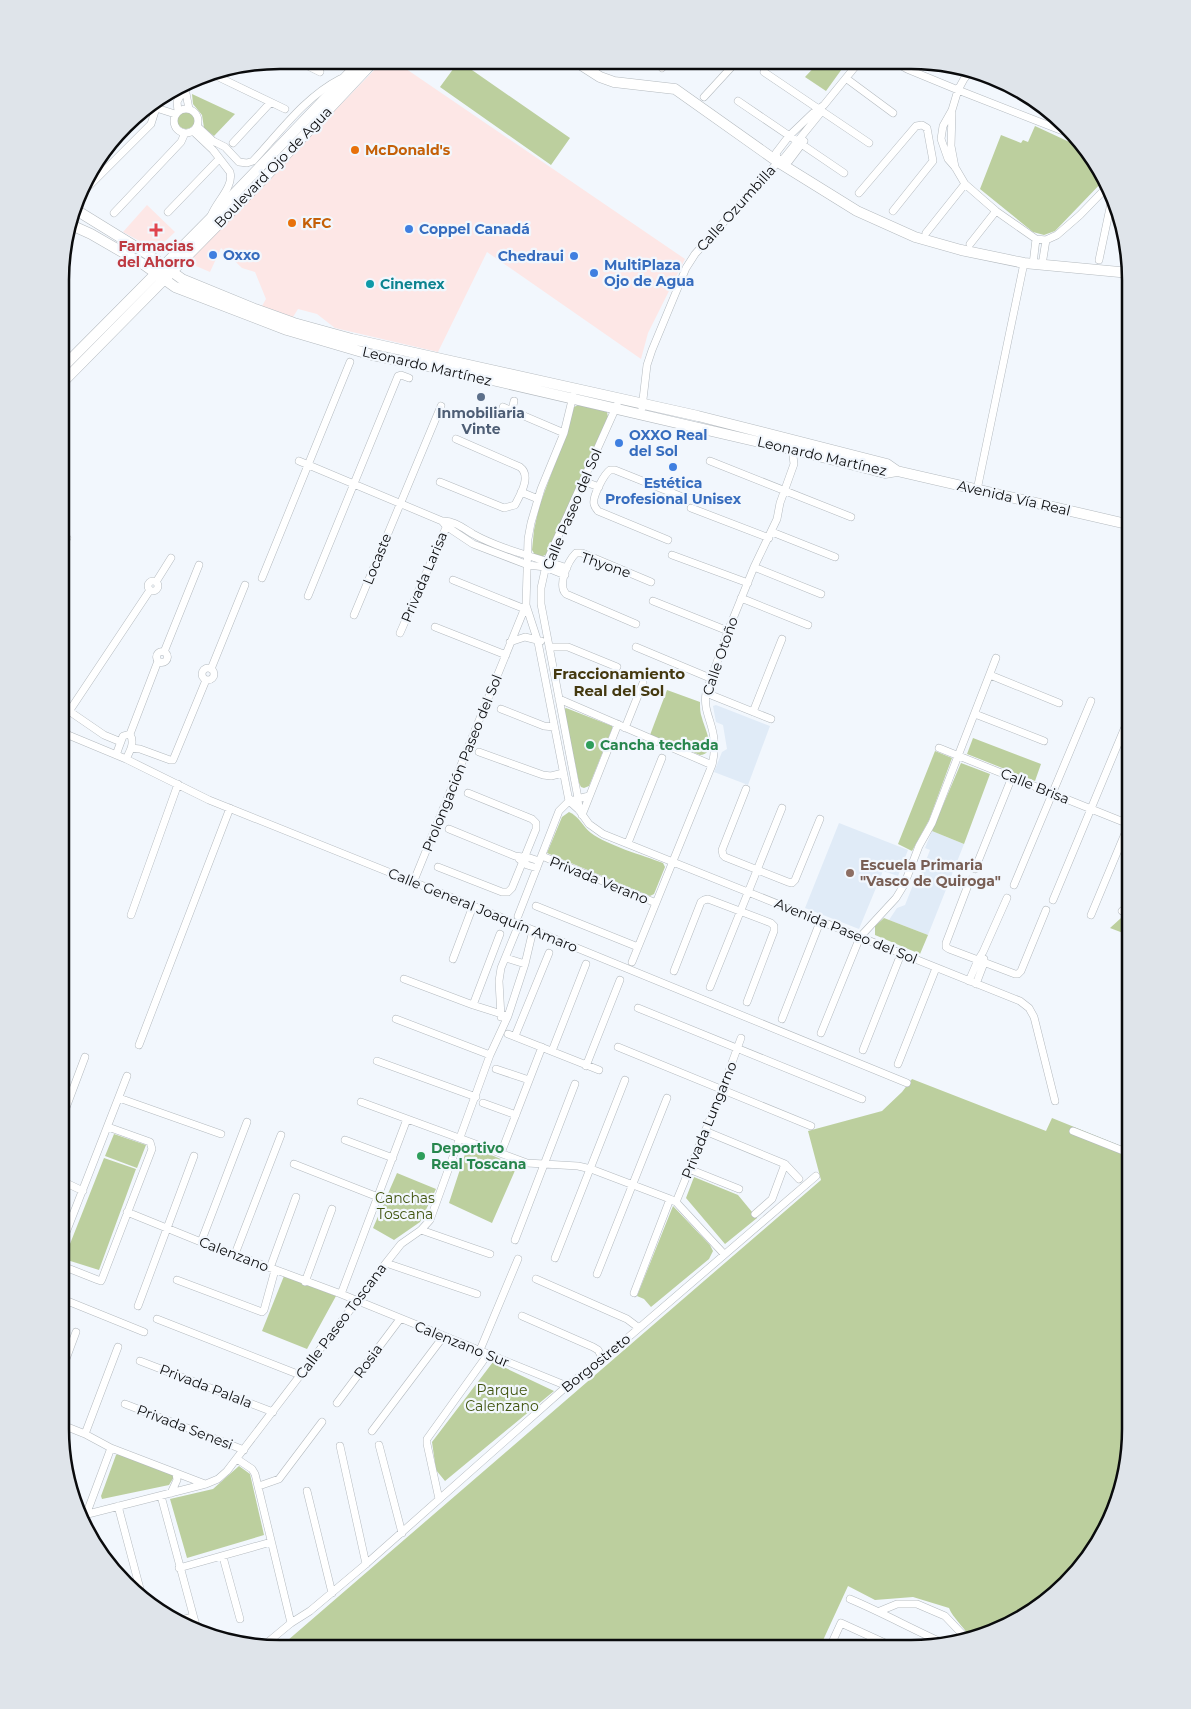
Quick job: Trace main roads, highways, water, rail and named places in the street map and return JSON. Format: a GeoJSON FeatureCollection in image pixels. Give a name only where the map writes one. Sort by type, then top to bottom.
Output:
{"type":"FeatureCollection","features":[{"type":"Feature","properties":{"kind":"main road","name":"Boulevard Ojo de Agua"},"geometry":{"type":"LineString","coordinates":[[69,375],[210,218],[354,69]]}},
{"type":"Feature","properties":{"kind":"main road","name":"Boulevard Ojo de Agua"},"geometry":{"type":"LineString","coordinates":[[171,272],[274,168],[367,69]]}},
{"type":"Feature","properties":{"kind":"main road","name":"Calle Ozumbilla"},"geometry":{"type":"LineString","coordinates":[[588,69],[600,77],[614,82],[674,89],[778,162],[857,211],[915,237],[961,250],[1033,264],[1122,272]]}},
{"type":"Feature","properties":{"kind":"main road"},"geometry":{"type":"LineString","coordinates":[[80,213],[160,273]]}},
{"type":"Feature","properties":{"kind":"main road"},"geometry":{"type":"LineString","coordinates":[[76,227],[160,273],[171,272]]}},
{"type":"Feature","properties":{"kind":"main road","name":"Leonardo Martínez"},"geometry":{"type":"LineString","coordinates":[[171,272],[182,279],[255,309],[352,339],[454,367],[618,404],[642,404],[806,448],[885,473],[897,471]]}},
{"type":"Feature","properties":{"kind":"main road","name":"Boulevard Ojo de Agua"},"geometry":{"type":"LineString","coordinates":[[69,361],[160,273]]}},
{"type":"Feature","properties":{"kind":"main road","name":"Leonardo Martínez"},"geometry":{"type":"LineString","coordinates":[[160,273],[174,287],[287,330],[372,355],[454,367]]}},
{"type":"Feature","properties":{"kind":"main road"},"geometry":{"type":"LineString","coordinates":[[287,330],[304,325],[312,337]]}},
{"type":"Feature","properties":{"kind":"main road","name":"Leonardo Martínez"},"geometry":{"type":"LineString","coordinates":[[618,404],[641,415],[795,445]]}},
{"type":"Feature","properties":{"kind":"main road","name":"Avenida Vía Real"},"geometry":{"type":"LineString","coordinates":[[897,471],[1122,523]]}},
{"type":"Feature","properties":{"kind":"place","name":"McDonald's"},"geometry":{"type":"Point","coordinates":[355,150]}},
{"type":"Feature","properties":{"kind":"place","name":"KFC"},"geometry":{"type":"Point","coordinates":[292,223]}},
{"type":"Feature","properties":{"kind":"place","name":"Coppel Canadá"},"geometry":{"type":"Point","coordinates":[409,229]}},
{"type":"Feature","properties":{"kind":"place","name":"Farmacias del Ahorro"},"geometry":{"type":"Point","coordinates":[156,230]}},
{"type":"Feature","properties":{"kind":"place","name":"Oxxo"},"geometry":{"type":"Point","coordinates":[213,255]}},
{"type":"Feature","properties":{"kind":"place","name":"Chedraui"},"geometry":{"type":"Point","coordinates":[574,256]}},
{"type":"Feature","properties":{"kind":"place","name":"MultiPlaza Ojo de Agua"},"geometry":{"type":"Point","coordinates":[594,273]}},
{"type":"Feature","properties":{"kind":"place","name":"Cinemex"},"geometry":{"type":"Point","coordinates":[370,284]}},
{"type":"Feature","properties":{"kind":"place","name":"Inmobiliaria Vinte"},"geometry":{"type":"Point","coordinates":[481,397]}},
{"type":"Feature","properties":{"kind":"place","name":"OXXO Real del Sol"},"geometry":{"type":"Point","coordinates":[619,443]}},
{"type":"Feature","properties":{"kind":"place","name":"Estética Profesional Unisex"},"geometry":{"type":"Point","coordinates":[673,467]}},
{"type":"Feature","properties":{"kind":"place","name":"Cancha techada"},"geometry":{"type":"Point","coordinates":[590,745]}},
{"type":"Feature","properties":{"kind":"place","name":"Escuela Primaria \"Vasco de Quiroga\""},"geometry":{"type":"Point","coordinates":[850,873]}},
{"type":"Feature","properties":{"kind":"place","name":"Deportivo Real Toscana"},"geometry":{"type":"Point","coordinates":[421,1156]}},
{"type":"Feature","properties":{"kind":"district","name":"Fraccionamiento Real del Sol"},"geometry":{"type":"Point","coordinates":[619,682]}},
{"type":"Feature","properties":{"kind":"park label","name":"Canchas Toscana"},"geometry":{"type":"Point","coordinates":[405,1206]}},
{"type":"Feature","properties":{"kind":"park label","name":"Parque Calenzano"},"geometry":{"type":"Point","coordinates":[502,1398]}}]}
